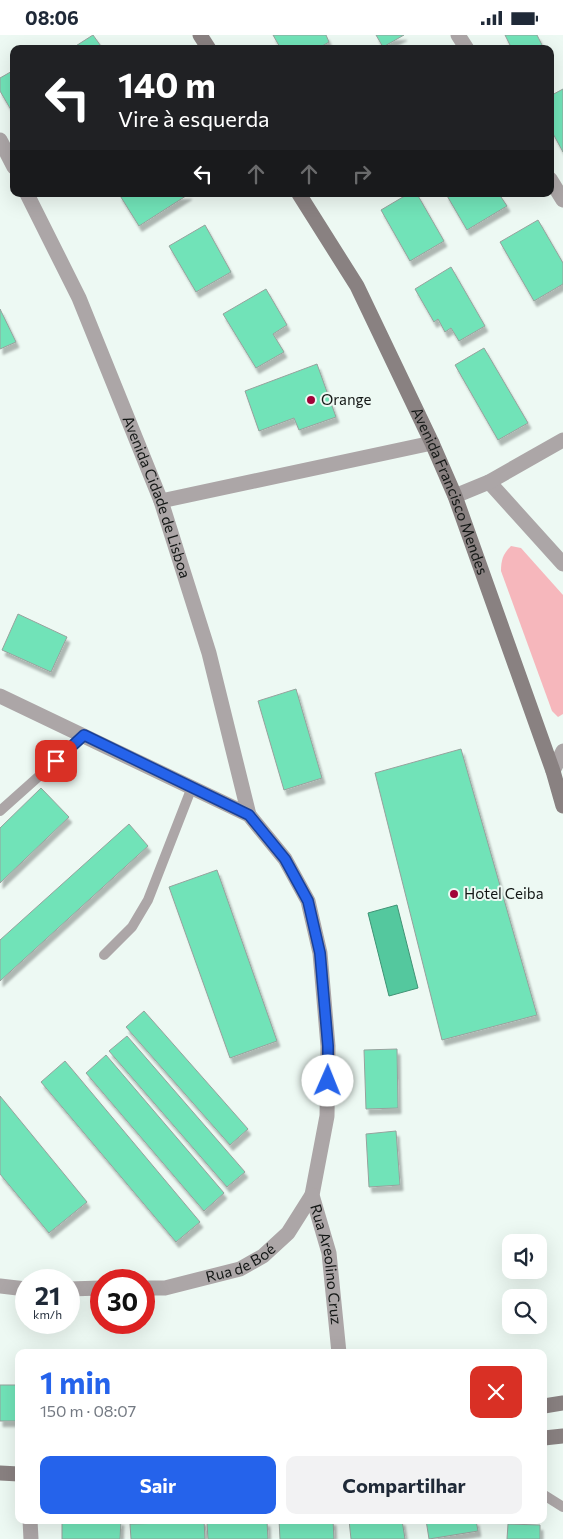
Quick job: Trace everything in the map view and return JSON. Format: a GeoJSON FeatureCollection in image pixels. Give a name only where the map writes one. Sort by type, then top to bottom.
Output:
{"type":"FeatureCollection","features":[{"type":"Feature","properties":{"kind":"main road","name":"Avenida Francisco Mendes"},"geometry":{"type":"LineString","coordinates":[[301,197],[357,286],[432,443],[455,496],[553,771],[563,806]]}},
{"type":"Feature","properties":{"kind":"main road"},"geometry":{"type":"LineString","coordinates":[[547,1406],[563,1403]]}},
{"type":"Feature","properties":{"kind":"main road"},"geometry":{"type":"LineString","coordinates":[[547,1438],[563,1436]]}},
{"type":"Feature","properties":{"kind":"main road"},"geometry":{"type":"LineString","coordinates":[[0,1473],[15,1474]]}},
{"type":"Feature","properties":{"kind":"street"},"geometry":{"type":"LineString","coordinates":[[1,142],[10,159]]}},
{"type":"Feature","properties":{"kind":"street"},"geometry":{"type":"LineString","coordinates":[[554,185],[563,200]]}},
{"type":"Feature","properties":{"kind":"street","name":"Avenida Cidade de Lisboa"},"geometry":{"type":"LineString","coordinates":[[28,197],[79,298],[161,501],[209,653],[249,815]]}},
{"type":"Feature","properties":{"kind":"street"},"geometry":{"type":"LineString","coordinates":[[455,496],[489,482],[563,439]]}},
{"type":"Feature","properties":{"kind":"street"},"geometry":{"type":"LineString","coordinates":[[161,501],[432,443]]}},
{"type":"Feature","properties":{"kind":"street"},"geometry":{"type":"LineString","coordinates":[[489,482],[563,564]]}},
{"type":"Feature","properties":{"kind":"street","name":"Rua Areolino Cruz"},"geometry":{"type":"LineString","coordinates":[[0,696],[249,815],[285,859],[308,901],[320,953],[328,1046],[327,1116],[312,1195],[329,1253],[340,1349]]}},
{"type":"Feature","properties":{"kind":"street"},"geometry":{"type":"LineString","coordinates":[[553,771],[563,751]]}},
{"type":"Feature","properties":{"kind":"street","name":"Rua de Boé"},"geometry":{"type":"LineString","coordinates":[[155,1288],[165,1288],[240,1269],[263,1256],[288,1233],[312,1195]]}},
{"type":"Feature","properties":{"kind":"street"},"geometry":{"type":"LineString","coordinates":[[0,1286],[15,1288]]}},
{"type":"Feature","properties":{"kind":"street"},"geometry":{"type":"LineString","coordinates":[[30,1524],[31,1539]]}},
{"type":"Feature","properties":{"kind":"lane"},"geometry":{"type":"LineString","coordinates":[[0,811],[84,735]]}},
{"type":"Feature","properties":{"kind":"lane"},"geometry":{"type":"LineString","coordinates":[[104,955],[132,927],[148,899],[192,787]]}},
{"type":"Feature","properties":{"kind":"lane"},"geometry":{"type":"LineString","coordinates":[[547,1497],[563,1507]]}},
{"type":"Feature","properties":{"kind":"shaded area"},"geometry":{"type":"Polygon","coordinates":[[[511,546],[521,548],[563,595],[563,714],[558,717],[552,711],[501,571],[503,557],[511,546]]]}},
{"type":"Feature","properties":{"kind":"shaded area"},"geometry":{"type":"Polygon","coordinates":[[[397,905],[418,988],[389,996],[368,913],[397,905]]]}},
{"type":"Feature","properties":{"kind":"building"},"geometry":{"type":"Polygon","coordinates":[[[93,35],[100,45],[77,45],[93,35]]]}},
{"type":"Feature","properties":{"kind":"building"},"geometry":{"type":"Polygon","coordinates":[[[273,35],[326,35],[329,42],[324,45],[279,45],[273,35]]]}},
{"type":"Feature","properties":{"kind":"building"},"geometry":{"type":"Polygon","coordinates":[[[376,35],[404,35],[386,45],[382,45],[376,35]]]}},
{"type":"Feature","properties":{"kind":"building"},"geometry":{"type":"Polygon","coordinates":[[[505,35],[537,35],[542,45],[510,45],[505,35]]]}},
{"type":"Feature","properties":{"kind":"building"},"geometry":{"type":"Polygon","coordinates":[[[10,72],[10,108],[0,91],[0,78],[10,72]]]}},
{"type":"Feature","properties":{"kind":"building"},"geometry":{"type":"Polygon","coordinates":[[[563,89],[563,152],[554,135],[554,94],[563,89]]]}},
{"type":"Feature","properties":{"kind":"building"},"geometry":{"type":"Polygon","coordinates":[[[121,197],[184,197],[139,226],[121,197]]]}},
{"type":"Feature","properties":{"kind":"building"},"geometry":{"type":"Polygon","coordinates":[[[403,197],[419,197],[444,241],[410,261],[381,210],[403,197]]]}},
{"type":"Feature","properties":{"kind":"building"},"geometry":{"type":"Polygon","coordinates":[[[448,197],[501,197],[507,206],[467,230],[448,197]]]}},
{"type":"Feature","properties":{"kind":"building"},"geometry":{"type":"Polygon","coordinates":[[[538,220],[563,263],[563,284],[534,301],[500,242],[538,220]]]}},
{"type":"Feature","properties":{"kind":"building"},"geometry":{"type":"Polygon","coordinates":[[[205,225],[231,272],[196,292],[169,246],[205,225]]]}},
{"type":"Feature","properties":{"kind":"building"},"geometry":{"type":"Polygon","coordinates":[[[451,267],[485,326],[459,341],[451,328],[445,332],[438,319],[434,322],[415,289],[451,267]]]}},
{"type":"Feature","properties":{"kind":"building"},"geometry":{"type":"Polygon","coordinates":[[[266,289],[287,325],[273,334],[284,352],[256,368],[223,314],[266,289]]]}},
{"type":"Feature","properties":{"kind":"building"},"geometry":{"type":"Polygon","coordinates":[[[0,309],[16,342],[0,349],[0,309]]]}},
{"type":"Feature","properties":{"kind":"building"},"geometry":{"type":"Polygon","coordinates":[[[484,348],[528,423],[498,440],[455,365],[484,348]]]}},
{"type":"Feature","properties":{"kind":"building"},"geometry":{"type":"Polygon","coordinates":[[[317,364],[336,417],[299,430],[294,418],[259,431],[245,391],[317,364]]]}},
{"type":"Feature","properties":{"kind":"building"},"geometry":{"type":"Polygon","coordinates":[[[18,614],[67,637],[51,672],[2,650],[18,614]]]}},
{"type":"Feature","properties":{"kind":"building"},"geometry":{"type":"Polygon","coordinates":[[[296,689],[322,778],[284,790],[258,701],[296,689]]]}},
{"type":"Feature","properties":{"kind":"building","name":"Hotel Ceiba"},"geometry":{"type":"Polygon","coordinates":[[[461,749],[537,1015],[442,1040],[375,773],[461,749]]]}},
{"type":"Feature","properties":{"kind":"building"},"geometry":{"type":"Polygon","coordinates":[[[41,788],[69,817],[0,883],[0,828],[41,788]]]}},
{"type":"Feature","properties":{"kind":"building"},"geometry":{"type":"Polygon","coordinates":[[[129,824],[148,846],[0,981],[0,940],[129,824]]]}},
{"type":"Feature","properties":{"kind":"building"},"geometry":{"type":"Polygon","coordinates":[[[217,870],[277,1041],[230,1058],[169,887],[217,870]]]}},
{"type":"Feature","properties":{"kind":"building"},"geometry":{"type":"Polygon","coordinates":[[[144,1011],[248,1129],[230,1145],[126,1027],[144,1011]]]}},
{"type":"Feature","properties":{"kind":"building"},"geometry":{"type":"Polygon","coordinates":[[[127,1036],[245,1172],[227,1187],[109,1051],[127,1036]]]}},
{"type":"Feature","properties":{"kind":"building"},"geometry":{"type":"Polygon","coordinates":[[[397,1049],[398,1108],[366,1109],[364,1050],[397,1049]]]}},
{"type":"Feature","properties":{"kind":"building"},"geometry":{"type":"Polygon","coordinates":[[[106,1055],[224,1193],[204,1211],[86,1073],[106,1055]]]}},
{"type":"Feature","properties":{"kind":"building"},"geometry":{"type":"Polygon","coordinates":[[[65,1061],[200,1222],[176,1242],[41,1082],[65,1061]]]}},
{"type":"Feature","properties":{"kind":"building"},"geometry":{"type":"Polygon","coordinates":[[[0,1096],[87,1202],[49,1233],[0,1174],[0,1096]]]}},
{"type":"Feature","properties":{"kind":"building"},"geometry":{"type":"Polygon","coordinates":[[[396,1131],[400,1185],[369,1187],[366,1134],[396,1131]]]}},
{"type":"Feature","properties":{"kind":"building"},"geometry":{"type":"Polygon","coordinates":[[[0,1385],[15,1385],[15,1421],[0,1421],[0,1385]]]}},
{"type":"Feature","properties":{"kind":"building"},"geometry":{"type":"Polygon","coordinates":[[[62,1524],[121,1524],[120,1539],[62,1539],[62,1524]]]}},
{"type":"Feature","properties":{"kind":"building"},"geometry":{"type":"Polygon","coordinates":[[[130,1524],[204,1524],[205,1539],[131,1539],[130,1524]]]}},
{"type":"Feature","properties":{"kind":"building"},"geometry":{"type":"Polygon","coordinates":[[[207,1524],[267,1524],[268,1539],[208,1539],[207,1524]]]}},
{"type":"Feature","properties":{"kind":"building"},"geometry":{"type":"Polygon","coordinates":[[[279,1524],[333,1524],[334,1539],[280,1539],[279,1524]]]}},
{"type":"Feature","properties":{"kind":"building"},"geometry":{"type":"Polygon","coordinates":[[[349,1524],[403,1524],[405,1539],[351,1539],[349,1524]]]}},
{"type":"Feature","properties":{"kind":"building"},"geometry":{"type":"Polygon","coordinates":[[[427,1524],[477,1524],[478,1531],[429,1539],[427,1524]]]}},
{"type":"Feature","properties":{"kind":"building"},"geometry":{"type":"Polygon","coordinates":[[[508,1524],[540,1525],[540,1539],[507,1539],[508,1524]]]}},
{"type":"Feature","properties":{"kind":"place","name":"Orange"},"geometry":{"type":"Point","coordinates":[311,400]}},
{"type":"Feature","properties":{"kind":"place","name":"Hotel Ceiba"},"geometry":{"type":"Point","coordinates":[454,894]}},
{"type":"Feature","properties":{"kind":"route"},"geometry":{"type":"LineString","coordinates":[[56,761],[84,735],[249,815],[285,859],[308,901],[320,953],[328,1046],[328,1081]]}}]}
